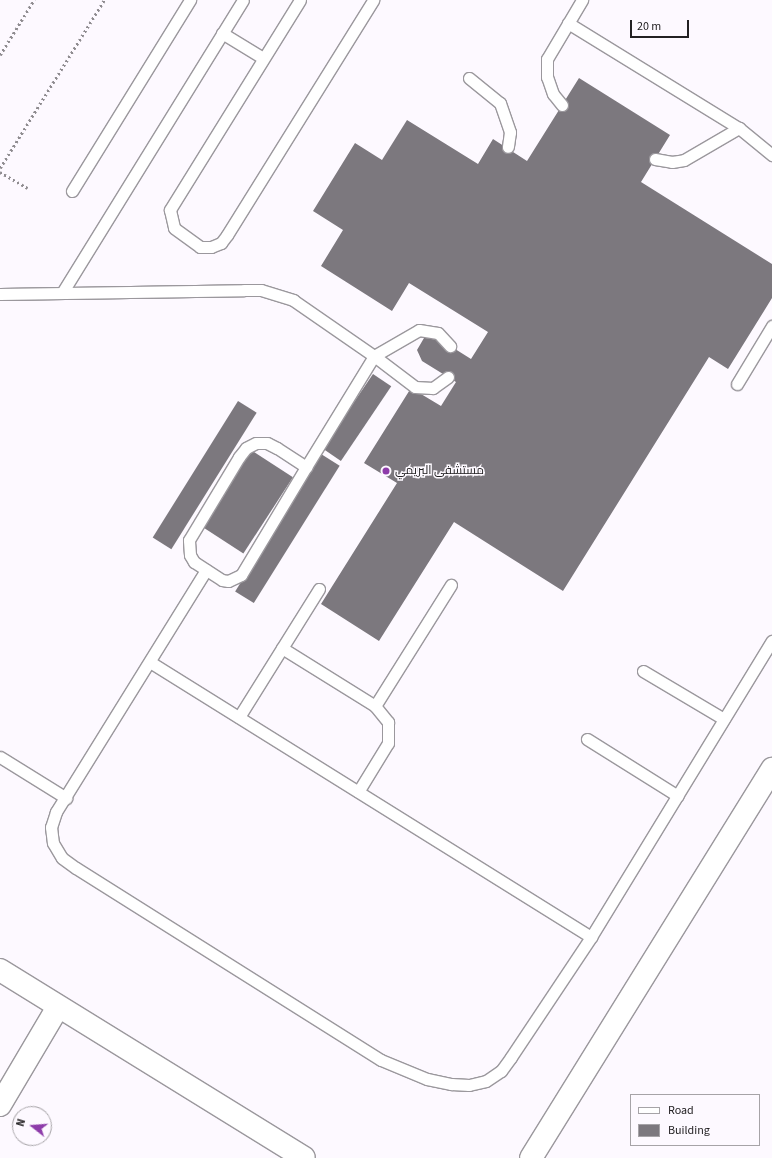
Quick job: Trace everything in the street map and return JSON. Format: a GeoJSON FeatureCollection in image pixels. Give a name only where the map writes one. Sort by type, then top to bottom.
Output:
{"type":"FeatureCollection","features":[{"type":"Feature","properties":{"kind":"street"},"geometry":{"type":"LineString","coordinates":[[531,1158],[770,776]]}},
{"type":"Feature","properties":{"kind":"street"},"geometry":{"type":"LineString","coordinates":[[0,970],[304,1158]]}},
{"type":"Feature","properties":{"kind":"street"},"geometry":{"type":"LineString","coordinates":[[0,1105],[58,1007]]}},
{"type":"Feature","properties":{"kind":"lane"},"geometry":{"type":"LineString","coordinates":[[72,191],[190,0]]}},
{"type":"Feature","properties":{"kind":"lane"},"geometry":{"type":"LineString","coordinates":[[62,293],[243,0]]}},
{"type":"Feature","properties":{"kind":"lane"},"geometry":{"type":"LineString","coordinates":[[300,0],[170,210],[174,228],[200,247],[216,245],[227,235],[373,0]]}},
{"type":"Feature","properties":{"kind":"lane"},"geometry":{"type":"LineString","coordinates":[[562,105],[553,94],[546,77],[547,59],[582,0]]}},
{"type":"Feature","properties":{"kind":"lane"},"geometry":{"type":"LineString","coordinates":[[568,23],[739,128],[772,155]]}},
{"type":"Feature","properties":{"kind":"lane"},"geometry":{"type":"LineString","coordinates":[[222,34],[263,58]]}},
{"type":"Feature","properties":{"kind":"lane"},"geometry":{"type":"LineString","coordinates":[[469,78],[500,103],[510,132],[508,147]]}},
{"type":"Feature","properties":{"kind":"lane"},"geometry":{"type":"LineString","coordinates":[[655,159],[672,162],[684,160],[739,128]]}},
{"type":"Feature","properties":{"kind":"lane"},"geometry":{"type":"LineString","coordinates":[[0,294],[266,292],[293,300],[374,356],[414,388],[433,388],[448,377]]}},
{"type":"Feature","properties":{"kind":"lane"},"geometry":{"type":"LineString","coordinates":[[737,384],[772,326]]}},
{"type":"Feature","properties":{"kind":"lane"},"geometry":{"type":"LineString","coordinates":[[306,467],[267,443],[256,443],[246,448],[189,540],[190,555],[206,570],[228,581],[241,575],[374,356],[419,330],[438,333],[450,346]]}},
{"type":"Feature","properties":{"kind":"lane"},"geometry":{"type":"LineString","coordinates":[[206,570],[66,798],[51,827],[53,844],[62,858],[381,1060],[427,1079],[469,1085],[486,1081],[501,1071],[591,937],[772,641]]}},
{"type":"Feature","properties":{"kind":"lane"},"geometry":{"type":"LineString","coordinates":[[375,706],[451,585]]}},
{"type":"Feature","properties":{"kind":"lane"},"geometry":{"type":"LineString","coordinates":[[239,717],[319,589]]}},
{"type":"Feature","properties":{"kind":"lane"},"geometry":{"type":"LineString","coordinates":[[282,648],[375,706],[388,722],[388,742],[358,792]]}},
{"type":"Feature","properties":{"kind":"lane"},"geometry":{"type":"LineString","coordinates":[[150,662],[591,937]]}},
{"type":"Feature","properties":{"kind":"lane"},"geometry":{"type":"LineString","coordinates":[[643,671],[724,719]]}},
{"type":"Feature","properties":{"kind":"lane"},"geometry":{"type":"LineString","coordinates":[[587,739],[678,796]]}},
{"type":"Feature","properties":{"kind":"lane"},"geometry":{"type":"LineString","coordinates":[[0,757],[66,798]]}},
{"type":"Feature","properties":{"kind":"path"},"geometry":{"type":"LineString","coordinates":[[0,55],[34,0]]}},
{"type":"Feature","properties":{"kind":"path"},"geometry":{"type":"LineString","coordinates":[[0,168],[104,0]]}},
{"type":"Feature","properties":{"kind":"path"},"geometry":{"type":"LineString","coordinates":[[0,172],[28,188]]}},
{"type":"Feature","properties":{"kind":"building","name":"مستشفى البريمي"},"geometry":{"type":"Polygon","coordinates":[[[579,78],[670,135],[641,182],[772,264],[772,298],[728,369],[709,357],[563,591],[454,522],[379,641],[321,604],[397,483],[364,463],[411,388],[441,406],[456,382],[422,361],[417,350],[424,338],[436,337],[471,359],[488,332],[409,283],[392,311],[321,266],[343,230],[313,211],[355,143],[382,160],[407,120],[478,164],[493,139],[527,161],[579,78]]]}},
{"type":"Feature","properties":{"kind":"building"},"geometry":{"type":"Polygon","coordinates":[[[373,374],[391,386],[341,461],[323,449],[373,374]]]}},
{"type":"Feature","properties":{"kind":"building"},"geometry":{"type":"Polygon","coordinates":[[[238,401],[257,413],[171,549],[153,538],[238,401]]]}},
{"type":"Feature","properties":{"kind":"building"},"geometry":{"type":"Polygon","coordinates":[[[251,450],[293,477],[243,554],[201,526],[251,450]]]}},
{"type":"Feature","properties":{"kind":"building"},"geometry":{"type":"Polygon","coordinates":[[[321,454],[340,466],[254,603],[235,591],[321,454]]]}},
{"type":"Feature","properties":{"kind":"place","name":"مستشفى البريمي"},"geometry":{"type":"Point","coordinates":[386,471]}}]}
